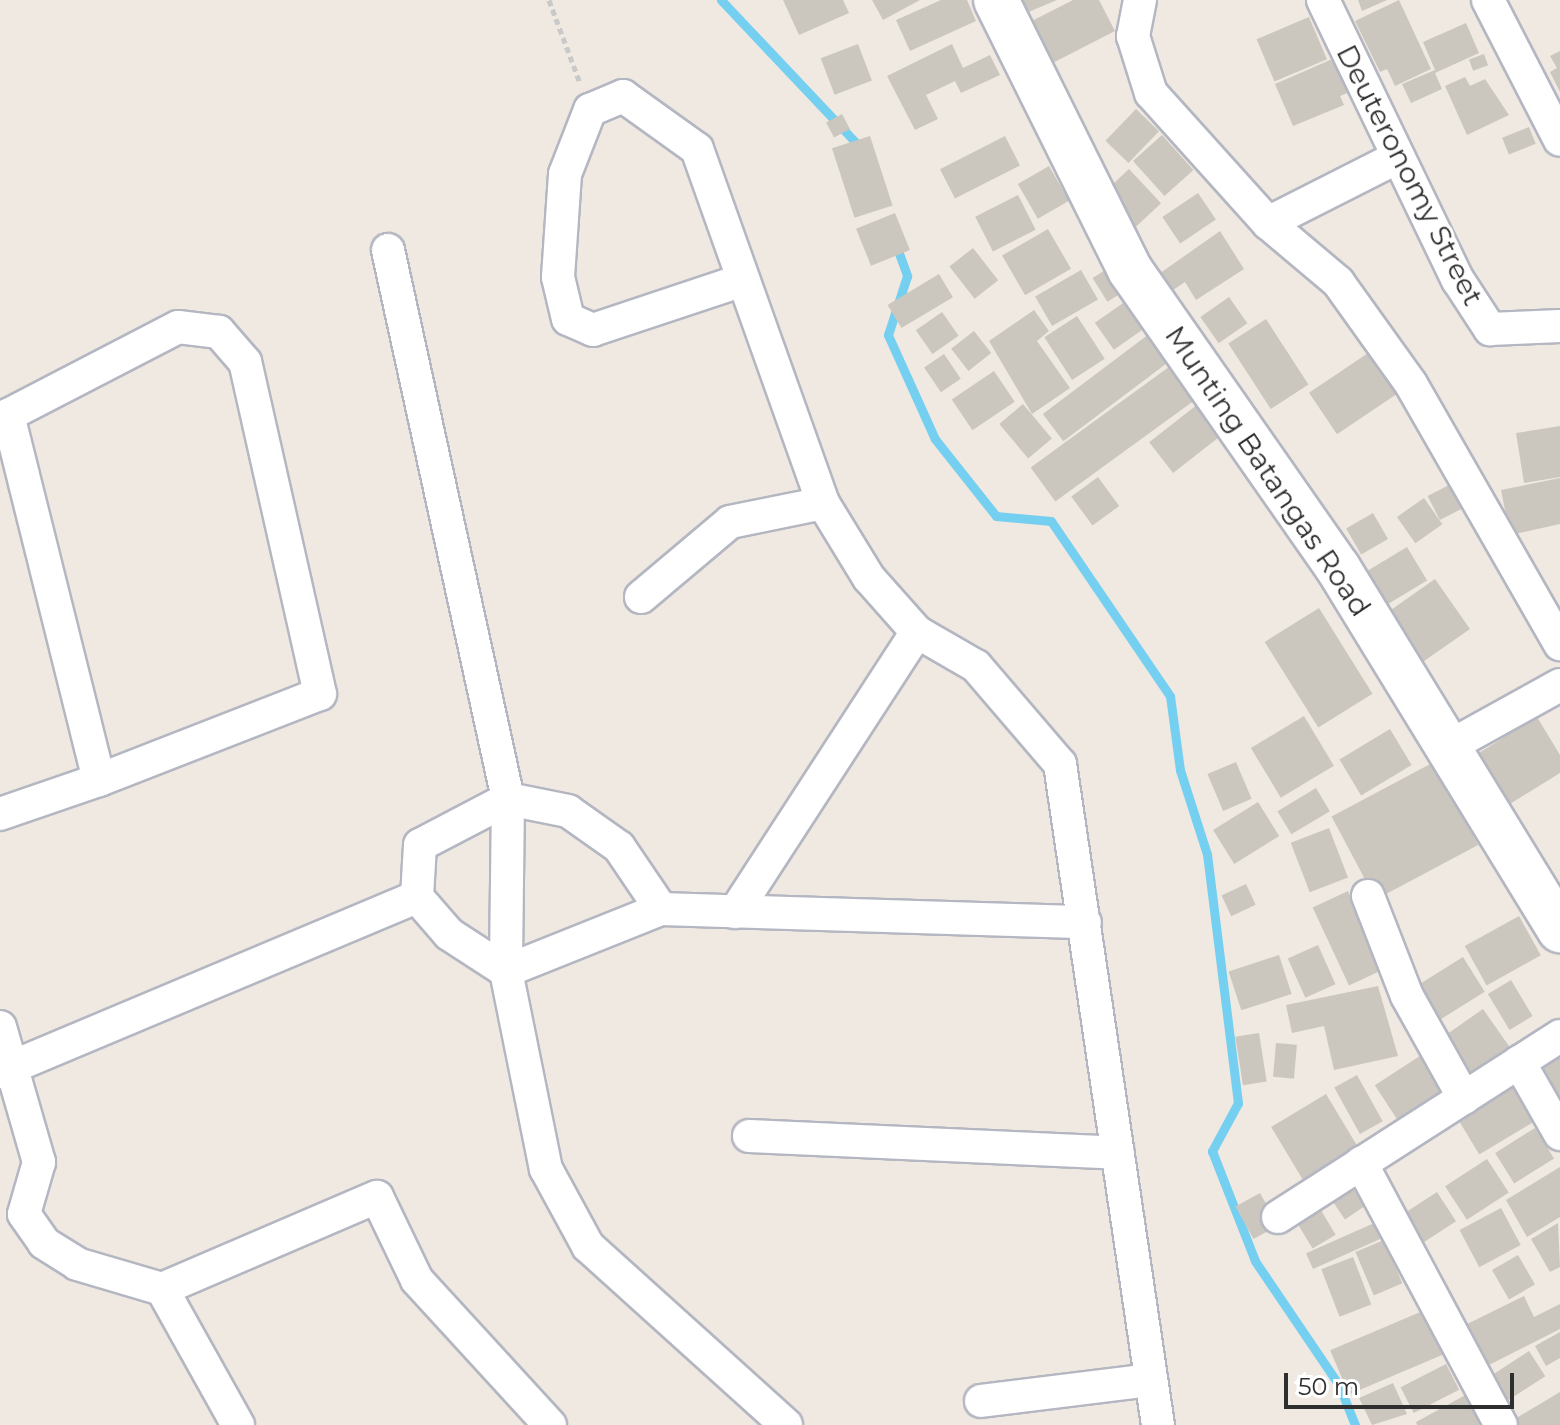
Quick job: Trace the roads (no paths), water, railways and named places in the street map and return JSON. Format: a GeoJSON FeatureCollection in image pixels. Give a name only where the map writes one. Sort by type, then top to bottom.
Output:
{"type":"FeatureCollection","features":[{"type":"Feature","properties":{"kind":"street","name":"Munting Batangas Road"},"geometry":{"type":"LineString","coordinates":[[996,0],[1130,270],[1338,568],[1560,930]]}},
{"type":"Feature","properties":{"kind":"street"},"geometry":{"type":"LineString","coordinates":[[1140,0],[1133,36],[1151,93],[1268,223],[1338,282],[1411,384],[1560,644]]}},
{"type":"Feature","properties":{"kind":"street","name":"Deuteronomy Street"},"geometry":{"type":"LineString","coordinates":[[1323,0],[1398,157],[1490,329],[1560,326]]}},
{"type":"Feature","properties":{"kind":"street"},"geometry":{"type":"LineString","coordinates":[[1488,0],[1560,140]]}},
{"type":"Feature","properties":{"kind":"street"},"geometry":{"type":"LineString","coordinates":[[743,280],[593,330],[568,319],[558,277],[565,174],[590,110],[623,96],[697,149],[823,503],[869,578],[917,632],[976,666],[1060,764],[1158,1425]]}},
{"type":"Feature","properties":{"kind":"street"},"geometry":{"type":"LineString","coordinates":[[1268,223],[1398,157]]}},
{"type":"Feature","properties":{"kind":"street"},"geometry":{"type":"LineString","coordinates":[[388,250],[508,799],[506,971],[546,1169],[588,1246],[786,1425]]}},
{"type":"Feature","properties":{"kind":"street"},"geometry":{"type":"LineString","coordinates":[[0,814],[99,780],[320,694],[245,362],[219,332],[178,327],[4,417],[99,780]]}},
{"type":"Feature","properties":{"kind":"street"},"geometry":{"type":"LineString","coordinates":[[641,597],[730,522],[823,503]]}},
{"type":"Feature","properties":{"kind":"street"},"geometry":{"type":"LineString","coordinates":[[735,912],[917,632]]}},
{"type":"Feature","properties":{"kind":"street"},"geometry":{"type":"LineString","coordinates":[[1448,747],[1556,694]]}},
{"type":"Feature","properties":{"kind":"street"},"geometry":{"type":"LineString","coordinates":[[506,971],[449,934],[417,897],[420,845],[508,799],[568,811],[619,847],[661,909]]}},
{"type":"Feature","properties":{"kind":"street"},"geometry":{"type":"LineString","coordinates":[[1368,896],[1407,996],[1464,1098]]}},
{"type":"Feature","properties":{"kind":"street"},"geometry":{"type":"LineString","coordinates":[[6,1070],[417,897]]}},
{"type":"Feature","properties":{"kind":"street"},"geometry":{"type":"LineString","coordinates":[[506,971],[661,909],[1085,922]]}},
{"type":"Feature","properties":{"kind":"street"},"geometry":{"type":"LineString","coordinates":[[0,1027],[6,1070],[39,1162],[24,1214],[44,1243],[77,1264],[162,1289],[377,1197],[417,1280],[550,1425]]}},
{"type":"Feature","properties":{"kind":"street"},"geometry":{"type":"LineString","coordinates":[[1278,1217],[1560,1036]]}},
{"type":"Feature","properties":{"kind":"street"},"geometry":{"type":"LineString","coordinates":[[1519,1062],[1560,1134]]}},
{"type":"Feature","properties":{"kind":"street"},"geometry":{"type":"LineString","coordinates":[[749,1136],[1118,1153]]}},
{"type":"Feature","properties":{"kind":"street"},"geometry":{"type":"LineString","coordinates":[[1361,1163],[1501,1425]]}},
{"type":"Feature","properties":{"kind":"street"},"geometry":{"type":"LineString","coordinates":[[162,1289],[238,1425]]}},
{"type":"Feature","properties":{"kind":"street"},"geometry":{"type":"LineString","coordinates":[[981,1401],[1150,1380]]}},
{"type":"Feature","properties":{"kind":"waterway"},"geometry":{"type":"LineString","coordinates":[[721,0],[861,148]]}},
{"type":"Feature","properties":{"kind":"waterway"},"geometry":{"type":"LineString","coordinates":[[896,245],[907,276],[888,335],[935,439],[996,516],[1051,521],[1170,696],[1180,770],[1207,854],[1238,1103],[1212,1151],[1255,1261],[1339,1385],[1355,1425]]}}]}
